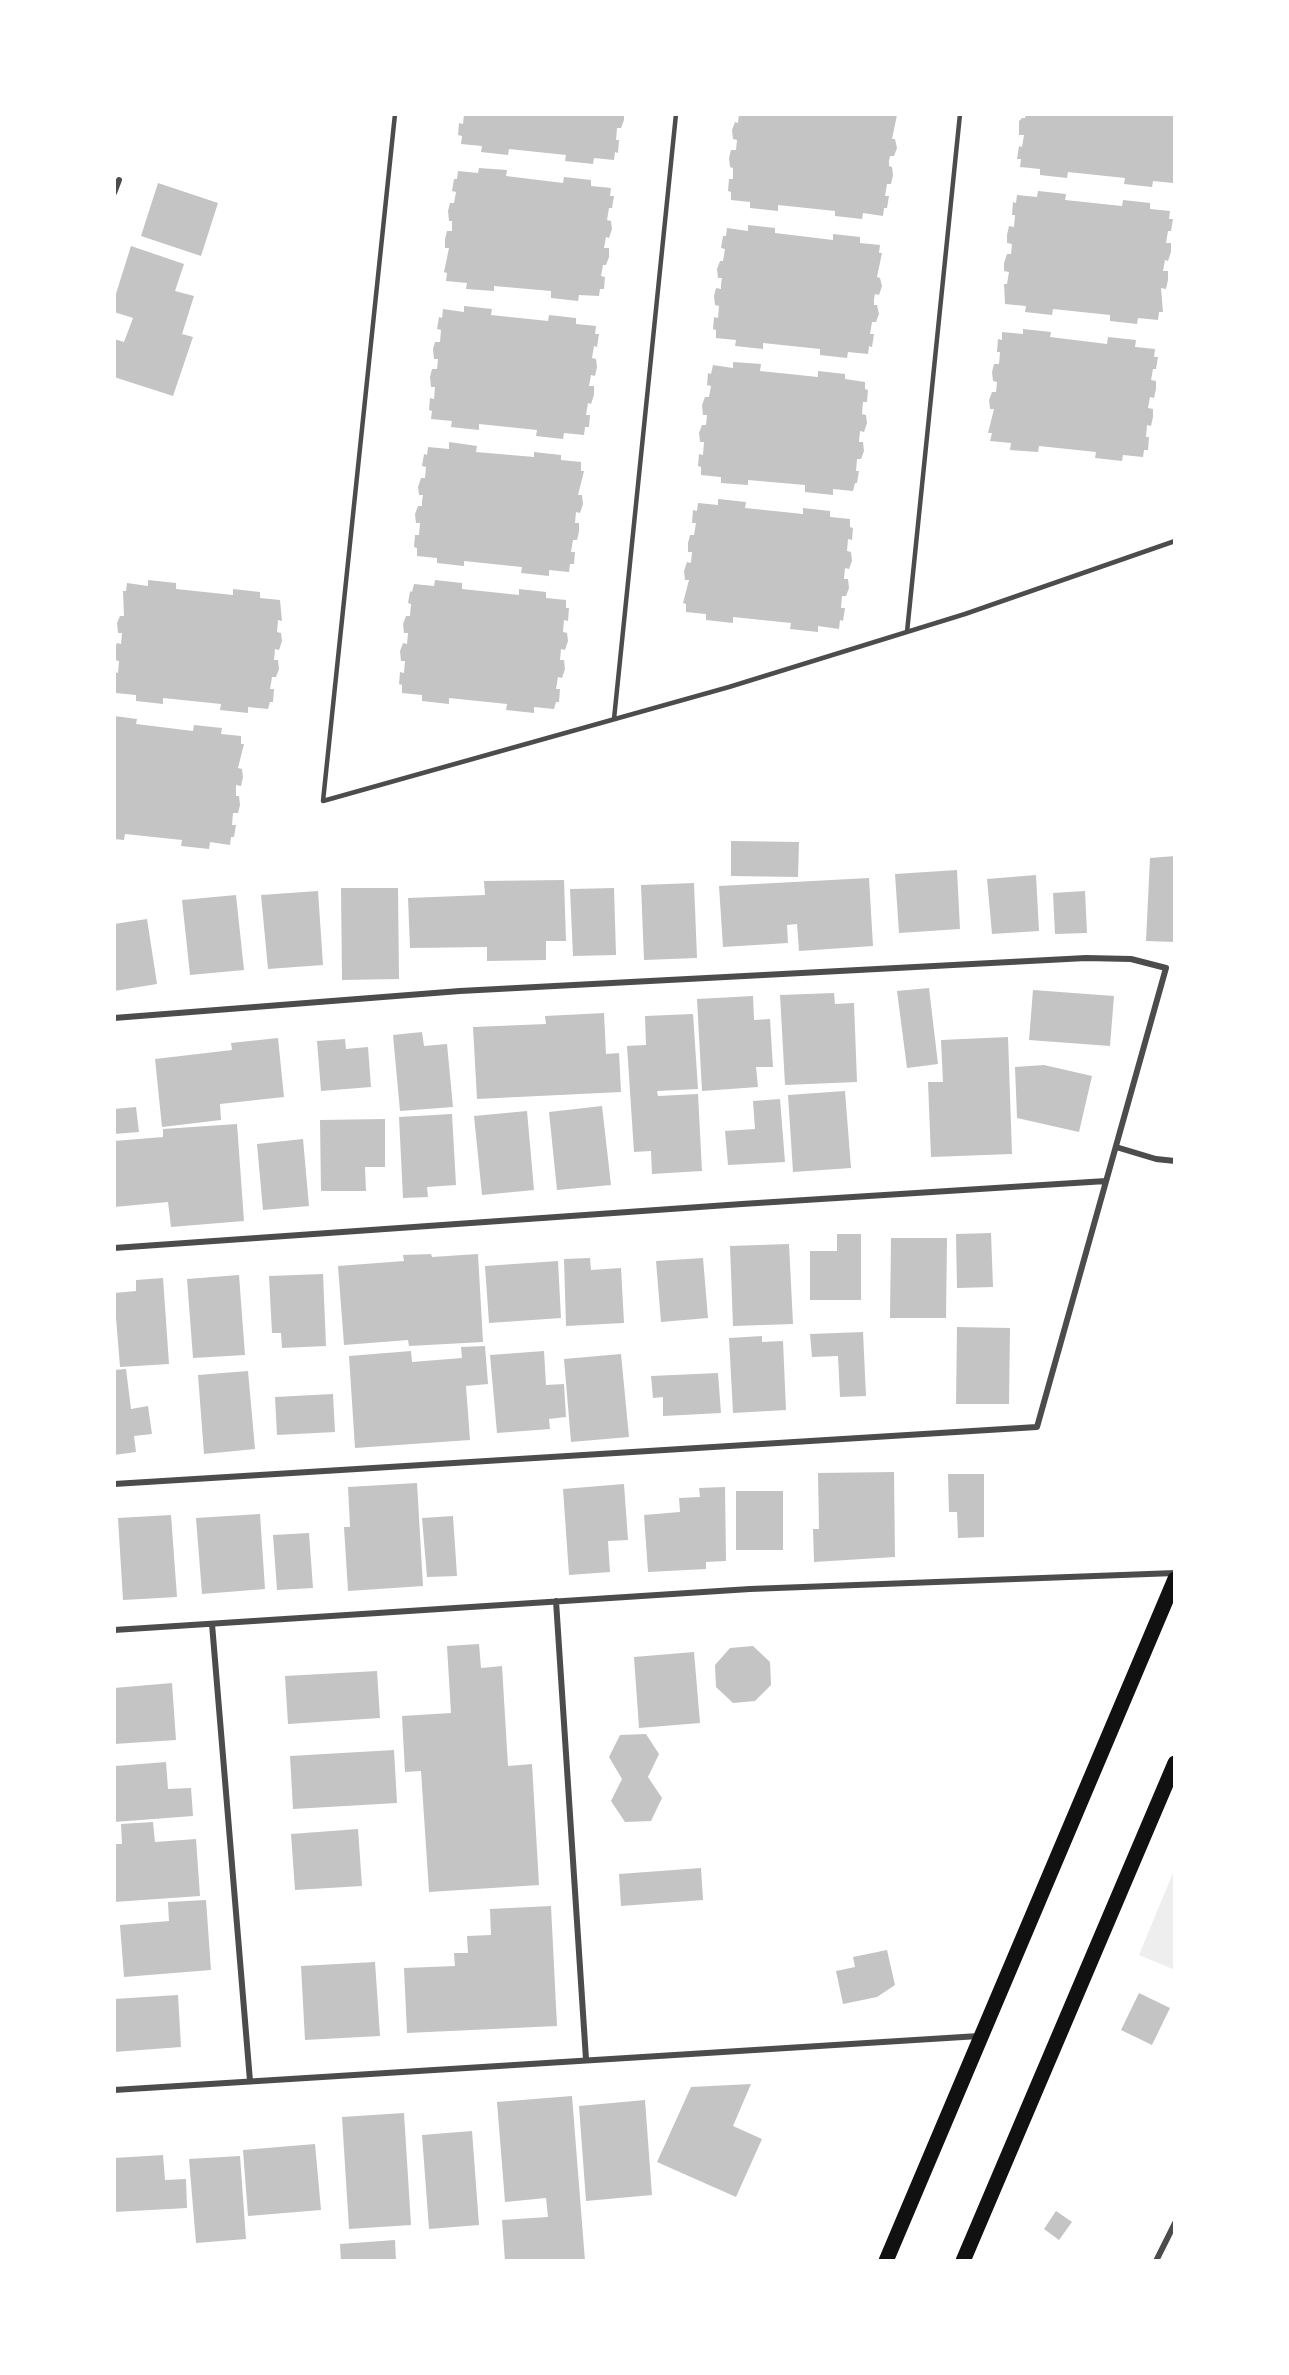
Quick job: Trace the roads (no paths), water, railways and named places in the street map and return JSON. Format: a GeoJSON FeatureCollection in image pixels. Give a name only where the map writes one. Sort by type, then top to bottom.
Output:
{"type":"FeatureCollection","features":[{"type":"Feature","properties":{"kind":"main road"},"geometry":{"type":"LineString","coordinates":[[886,2261],[1175,1579]]}},
{"type":"Feature","properties":{"kind":"main road"},"geometry":{"type":"LineString","coordinates":[[963,2261],[1175,1763]]}},
{"type":"Feature","properties":{"kind":"street"},"geometry":{"type":"LineString","coordinates":[[114,193],[118,180]]}},
{"type":"Feature","properties":{"kind":"street"},"geometry":{"type":"LineString","coordinates":[[114,1018],[460,991],[1086,958],[1131,959],[1166,968],[1037,1427],[114,1484]]}},
{"type":"Feature","properties":{"kind":"street"},"geometry":{"type":"LineString","coordinates":[[1116,1147],[1156,1159],[1175,1161]]}},
{"type":"Feature","properties":{"kind":"street"},"geometry":{"type":"LineString","coordinates":[[114,1248],[1106,1181]]}},
{"type":"Feature","properties":{"kind":"street"},"geometry":{"type":"LineString","coordinates":[[114,1630],[750,1589],[1175,1573]]}},
{"type":"Feature","properties":{"kind":"street"},"geometry":{"type":"LineString","coordinates":[[556,1601],[586,2059]]}},
{"type":"Feature","properties":{"kind":"street"},"geometry":{"type":"LineString","coordinates":[[212,1624],[250,2081]]}},
{"type":"Feature","properties":{"kind":"street"},"geometry":{"type":"LineString","coordinates":[[114,2090],[981,2036]]}},
{"type":"Feature","properties":{"kind":"street"},"geometry":{"type":"LineString","coordinates":[[1156,2261],[1175,2223]]}},
{"type":"Feature","properties":{"kind":"lane"},"geometry":{"type":"LineString","coordinates":[[395,114],[322,801],[729,687],[965,614],[1175,541]]}},
{"type":"Feature","properties":{"kind":"lane"},"geometry":{"type":"LineString","coordinates":[[614,719],[676,114]]}},
{"type":"Feature","properties":{"kind":"lane"},"geometry":{"type":"LineString","coordinates":[[907,632],[960,114]]}}]}
